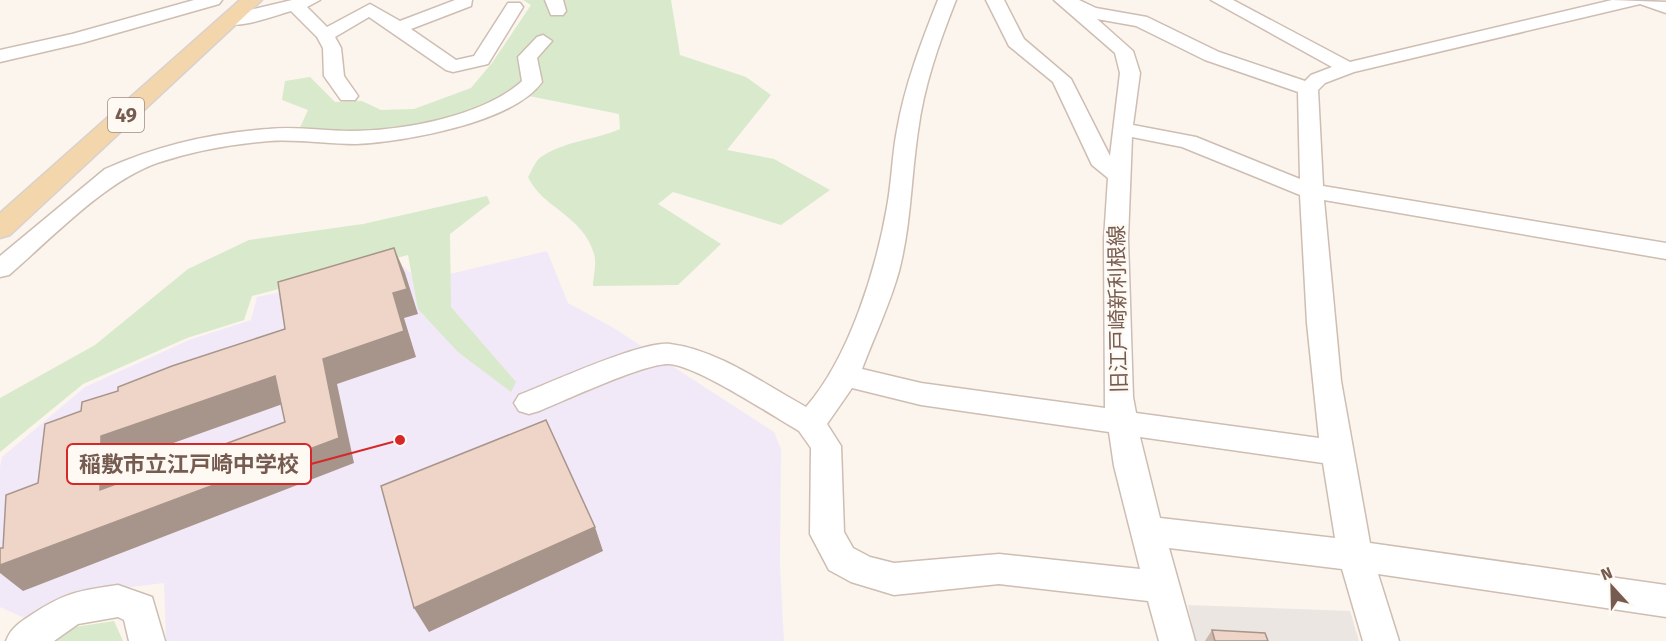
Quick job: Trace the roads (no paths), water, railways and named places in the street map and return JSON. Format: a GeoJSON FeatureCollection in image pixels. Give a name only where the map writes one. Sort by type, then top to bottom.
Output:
{"type":"FeatureCollection","features":[{"type":"Feature","properties":{"kind":"main road","name":"49"},"geometry":{"type":"LineString","coordinates":[[0,229],[252,0]]}},
{"type":"Feature","properties":{"kind":"street"},"geometry":{"type":"LineString","coordinates":[[123,25],[160,0]]}},
{"type":"Feature","properties":{"kind":"street"},"geometry":{"type":"LineString","coordinates":[[0,56],[213,0]]}},
{"type":"Feature","properties":{"kind":"street"},"geometry":{"type":"LineString","coordinates":[[810,423],[834,395],[845,376],[886,272],[899,206],[907,131],[915,94],[925,56],[947,0]]}},
{"type":"Feature","properties":{"kind":"street"},"geometry":{"type":"LineString","coordinates":[[995,0],[1016,42],[1061,79],[1103,165],[1118,174]]}},
{"type":"Feature","properties":{"kind":"street"},"geometry":{"type":"LineString","coordinates":[[1220,0],[1348,68]]}},
{"type":"Feature","properties":{"kind":"street"},"geometry":{"type":"LineString","coordinates":[[1381,641],[1356,556],[1337,453],[1327,375],[1311,191],[1308,89],[1318,79],[1348,68],[1634,0]]}},
{"type":"Feature","properties":{"kind":"street"},"geometry":{"type":"LineString","coordinates":[[1646,0],[1666,8]]}},
{"type":"Feature","properties":{"kind":"street"},"geometry":{"type":"LineString","coordinates":[[230,20],[303,2],[332,48],[334,76],[348,96]]}},
{"type":"Feature","properties":{"kind":"street"},"geometry":{"type":"LineString","coordinates":[[398,28],[465,2]]}},
{"type":"Feature","properties":{"kind":"street"},"geometry":{"type":"LineString","coordinates":[[1064,2],[1074,4],[1091,13],[1141,21],[1212,56],[1308,89]]}},
{"type":"Feature","properties":{"kind":"street","name":"旧江戸崎新利根線"},"geometry":{"type":"LineString","coordinates":[[1064,2],[1124,51],[1130,73],[1118,174],[1116,250],[1121,422],[1130,466],[1150,531],[1177,641]]}},
{"type":"Feature","properties":{"kind":"street"},"geometry":{"type":"LineString","coordinates":[[325,35],[370,9],[453,66],[481,60],[514,7]]}},
{"type":"Feature","properties":{"kind":"street"},"geometry":{"type":"LineString","coordinates":[[381,16],[399,8]]}},
{"type":"Feature","properties":{"kind":"street"},"geometry":{"type":"LineString","coordinates":[[0,269],[113,174],[130,165],[238,138],[305,133],[335,137],[376,136],[448,124],[524,93],[532,82],[527,57],[543,41]]}},
{"type":"Feature","properties":{"kind":"street"},"geometry":{"type":"LineString","coordinates":[[1122,129],[1188,142],[1311,191],[1666,251]]}},
{"type":"Feature","properties":{"kind":"street"},"geometry":{"type":"LineString","coordinates":[[529,403],[644,358],[668,354],[698,361],[810,423],[826,446],[827,534],[841,559],[862,572],[894,579],[999,568],[1164,587]]}},
{"type":"Feature","properties":{"kind":"street"},"geometry":{"type":"LineString","coordinates":[[845,376],[921,394],[1337,453]]}},
{"type":"Feature","properties":{"kind":"street"},"geometry":{"type":"LineString","coordinates":[[1150,531],[1356,556],[1666,601]]}},
{"type":"Feature","properties":{"kind":"street"},"geometry":{"type":"LineString","coordinates":[[24,641],[70,609],[118,601],[139,609],[147,641]]}},
{"type":"Feature","properties":{"kind":"place","name":"稲敷市立江戸崎中学校"},"geometry":{"type":"Point","coordinates":[400,440]}}]}
